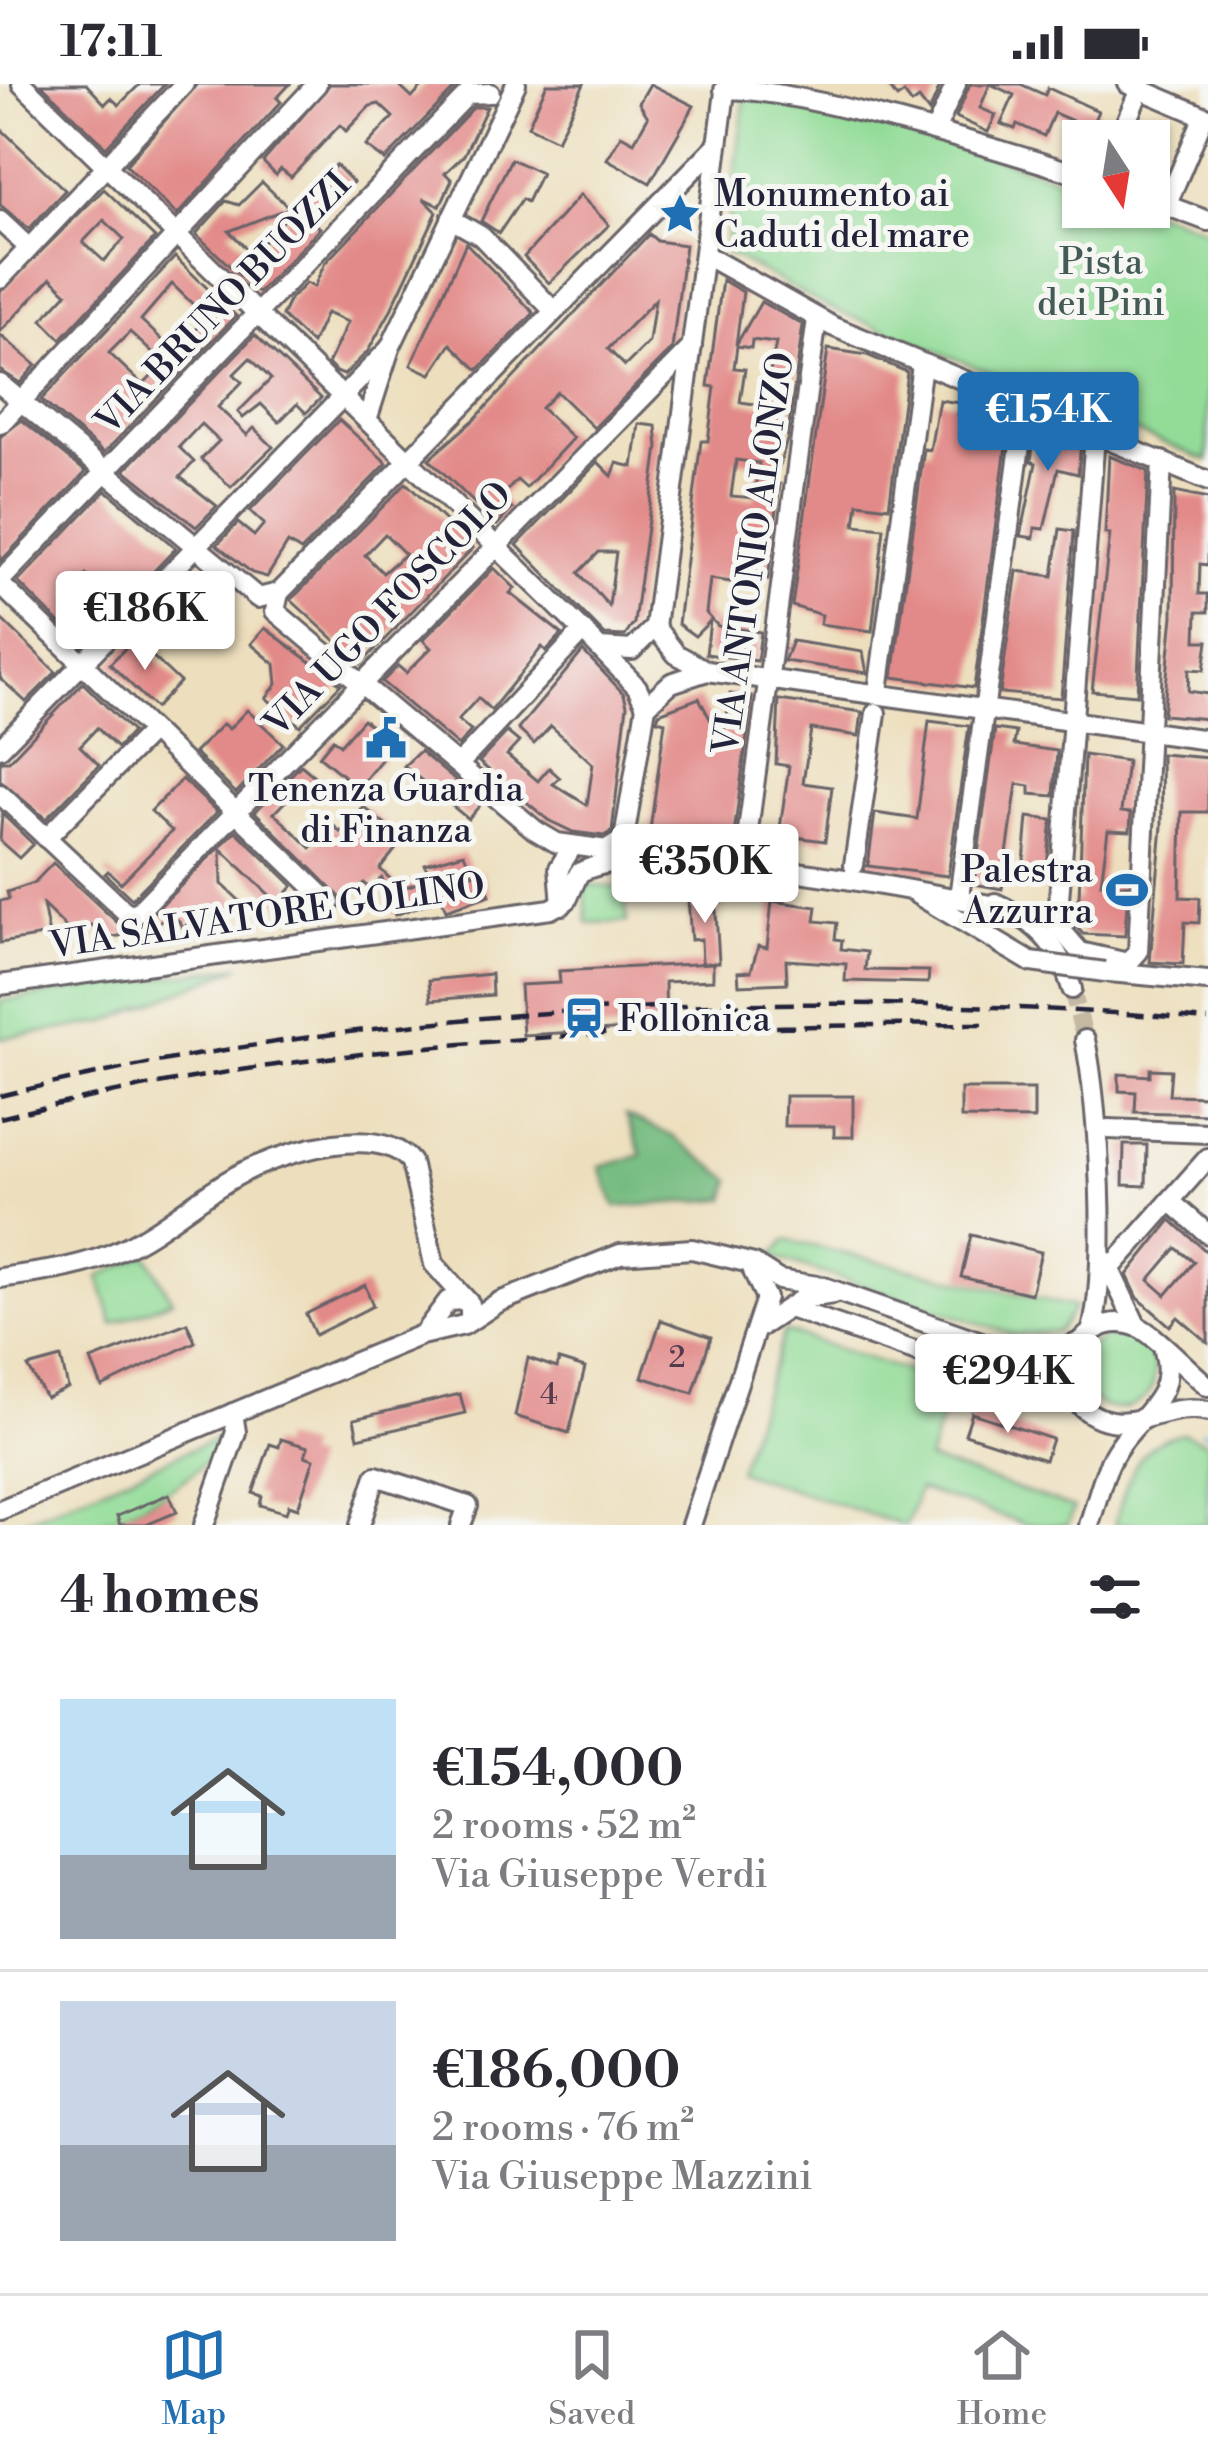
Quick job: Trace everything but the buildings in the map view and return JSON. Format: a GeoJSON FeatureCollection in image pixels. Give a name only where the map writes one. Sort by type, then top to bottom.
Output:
{"type":"FeatureCollection","features":[{"type":"Feature","properties":{"kind":"street"},"geometry":{"type":"LineString","coordinates":[[22,84],[637,686],[646,706],[629,831],[614,848],[572,847],[535,830],[275,611],[279,593]]}},
{"type":"Feature","properties":{"kind":"street"},"geometry":{"type":"LineString","coordinates":[[0,279],[184,84]]}},
{"type":"Feature","properties":{"kind":"street"},"geometry":{"type":"LineString","coordinates":[[0,424],[316,84]]}},
{"type":"Feature","properties":{"kind":"street"},"geometry":{"type":"LineString","coordinates":[[367,420],[390,348],[516,84]]}},
{"type":"Feature","properties":{"kind":"street"},"geometry":{"type":"LineString","coordinates":[[936,129],[956,84]]}},
{"type":"Feature","properties":{"kind":"street"},"geometry":{"type":"LineString","coordinates":[[600,648],[632,650],[656,628],[705,255],[708,166],[718,144],[722,86],[845,101],[1062,169]]}},
{"type":"Feature","properties":{"kind":"street"},"geometry":{"type":"LineString","coordinates":[[1127,120],[1134,86],[1206,117],[1170,182]]}},
{"type":"Feature","properties":{"kind":"street"},"geometry":{"type":"LineString","coordinates":[[493,88],[500,118]]}},
{"type":"Feature","properties":{"kind":"street","name":"VIA BRUNO BUOZZI"},"geometry":{"type":"LineString","coordinates":[[0,582],[116,480],[258,315],[468,94],[493,88]]}},
{"type":"Feature","properties":{"kind":"street"},"geometry":{"type":"LineString","coordinates":[[0,384],[258,598],[279,593],[638,226],[708,166]]}},
{"type":"Feature","properties":{"kind":"street"},"geometry":{"type":"LineString","coordinates":[[1170,207],[1208,220]]}},
{"type":"Feature","properties":{"kind":"street"},"geometry":{"type":"LineString","coordinates":[[451,219],[481,236],[554,311]]}},
{"type":"Feature","properties":{"kind":"street"},"geometry":{"type":"LineString","coordinates":[[0,221],[28,248]]}},
{"type":"Feature","properties":{"kind":"street"},"geometry":{"type":"LineString","coordinates":[[705,255],[817,319],[1208,481]]}},
{"type":"Feature","properties":{"kind":"street","name":"VIA ANTONIO ALONZO"},"geometry":{"type":"LineString","coordinates":[[743,868],[817,319]]}},
{"type":"Feature","properties":{"kind":"street","name":"VIA UGO FOSCOLO"},"geometry":{"type":"LineString","coordinates":[[46,838],[132,918],[692,347]]}},
{"type":"Feature","properties":{"kind":"street"},"geometry":{"type":"LineString","coordinates":[[0,748],[390,348]]}},
{"type":"Feature","properties":{"kind":"street"},"geometry":{"type":"LineString","coordinates":[[878,691],[922,364]]}},
{"type":"Feature","properties":{"kind":"street"},"geometry":{"type":"LineString","coordinates":[[960,890],[1024,408]]}},
{"type":"Feature","properties":{"kind":"street"},"geometry":{"type":"LineString","coordinates":[[1095,436],[1057,925],[1070,943],[1090,957],[1134,960],[1162,461]]}},
{"type":"Feature","properties":{"kind":"street"},"geometry":{"type":"LineString","coordinates":[[0,582],[330,903]]}},
{"type":"Feature","properties":{"kind":"street"},"geometry":{"type":"LineString","coordinates":[[656,628],[676,654],[707,671],[1208,740]]}},
{"type":"Feature","properties":{"kind":"street"},"geometry":{"type":"LineString","coordinates":[[459,764],[583,631]]}},
{"type":"Feature","properties":{"kind":"street"},"geometry":{"type":"LineString","coordinates":[[646,706],[671,683],[707,671]]}},
{"type":"Feature","properties":{"kind":"street"},"geometry":{"type":"LineString","coordinates":[[828,878],[847,874],[854,865],[876,713],[870,701],[847,688]]}},
{"type":"Feature","properties":{"kind":"street"},"geometry":{"type":"LineString","coordinates":[[876,713],[891,700],[925,700]]}},
{"type":"Feature","properties":{"kind":"street"},"geometry":{"type":"LineString","coordinates":[[0,794],[46,838],[151,732]]}},
{"type":"Feature","properties":{"kind":"street"},"geometry":{"type":"LineString","coordinates":[[629,831],[639,849],[659,859]]}},
{"type":"Feature","properties":{"kind":"street"},"geometry":{"type":"LineString","coordinates":[[572,847],[580,856],[581,871]]}},
{"type":"Feature","properties":{"kind":"street"},"geometry":{"type":"LineString","coordinates":[[554,903],[561,859],[572,847]]}},
{"type":"Feature","properties":{"kind":"street"},"geometry":{"type":"LineString","coordinates":[[554,903],[581,871],[604,862],[659,859],[960,890],[1006,908],[1054,944],[1072,988]]}},
{"type":"Feature","properties":{"kind":"street"},"geometry":{"type":"LineString","coordinates":[[854,865],[870,883]]}},
{"type":"Feature","properties":{"kind":"street"},"geometry":{"type":"LineString","coordinates":[[897,886],[1006,908]]}},
{"type":"Feature","properties":{"kind":"street"},"geometry":{"type":"LineString","coordinates":[[897,886],[1031,962],[1208,981]]}},
{"type":"Feature","properties":{"kind":"street","name":"VIA SALVATORE GOLINO"},"geometry":{"type":"LineString","coordinates":[[0,985],[554,903]]}},
{"type":"Feature","properties":{"kind":"street"},"geometry":{"type":"LineString","coordinates":[[1084,1040],[1095,1102],[1098,1239],[1085,1336],[1071,1356],[1071,1388],[1078,1402],[1112,1429],[1114,1453]]}},
{"type":"Feature","properties":{"kind":"street"},"geometry":{"type":"LineString","coordinates":[[1108,1129],[1208,1133]]}},
{"type":"Feature","properties":{"kind":"street"},"geometry":{"type":"LineString","coordinates":[[0,1278],[99,1259],[146,1237],[253,1168],[304,1152],[362,1144],[396,1148],[411,1162],[434,1264],[466,1312]]}},
{"type":"Feature","properties":{"kind":"street"},"geometry":{"type":"LineString","coordinates":[[1109,1270],[1208,1158]]}},
{"type":"Feature","properties":{"kind":"street"},"geometry":{"type":"LineString","coordinates":[[1170,1201],[1208,1234]]}},
{"type":"Feature","properties":{"kind":"street"},"geometry":{"type":"LineString","coordinates":[[1098,1239],[1136,1325],[1208,1386]]}},
{"type":"Feature","properties":{"kind":"street"},"geometry":{"type":"LineString","coordinates":[[0,1510],[424,1334],[466,1312],[634,1251],[692,1249],[743,1263],[781,1296],[1037,1394]]}},
{"type":"Feature","properties":{"kind":"street"},"geometry":{"type":"LineString","coordinates":[[781,1296],[836,1294],[1024,1359],[1071,1388]]}},
{"type":"Feature","properties":{"kind":"street"},"geometry":{"type":"LineString","coordinates":[[691,1525],[758,1328],[781,1296]]}},
{"type":"Feature","properties":{"kind":"street"},"geometry":{"type":"LineString","coordinates":[[424,1334],[452,1298],[466,1312]]}},
{"type":"Feature","properties":{"kind":"street"},"geometry":{"type":"LineString","coordinates":[[1004,1382],[1024,1359],[1056,1353],[1121,1322],[1136,1325]]}},
{"type":"Feature","properties":{"kind":"street"},"geometry":{"type":"LineString","coordinates":[[1089,1525],[1114,1453],[1168,1380],[1164,1351]]}},
{"type":"Feature","properties":{"kind":"street"},"geometry":{"type":"LineString","coordinates":[[1103,1420],[1118,1422],[1175,1408],[1208,1412]]}},
{"type":"Feature","properties":{"kind":"street"},"geometry":{"type":"LineString","coordinates":[[204,1525],[236,1432],[233,1413]]}},
{"type":"Feature","properties":{"kind":"street"},"geometry":{"type":"LineString","coordinates":[[360,1525],[376,1476],[468,1506],[461,1525]]}},
{"type":"Feature","properties":{"kind":"green space","name":"Pista dei Pini"},"geometry":{"type":"Polygon","coordinates":[[[745,95],[843,109],[1062,179],[1062,228],[1170,228],[1170,216],[1208,230],[1208,461],[825,306],[725,252],[745,95]]]}},
{"type":"Feature","properties":{"kind":"green space"},"geometry":{"type":"Polygon","coordinates":[[[585,885],[625,888],[627,922],[587,923],[585,885]]]}},
{"type":"Feature","properties":{"kind":"green space"},"geometry":{"type":"Polygon","coordinates":[[[241,966],[104,1023],[0,1038],[0,1001],[241,966]]]}},
{"type":"Feature","properties":{"kind":"green space"},"geometry":{"type":"Polygon","coordinates":[[[626,1115],[672,1136],[732,1180],[726,1199],[616,1207],[600,1167],[642,1155],[626,1115]]]}},
{"type":"Feature","properties":{"kind":"green space"},"geometry":{"type":"Polygon","coordinates":[[[787,1240],[1075,1307],[1058,1331],[1014,1335],[771,1256],[787,1240]]]}},
{"type":"Feature","properties":{"kind":"green space"},"geometry":{"type":"Polygon","coordinates":[[[147,1254],[172,1300],[113,1324],[99,1277],[147,1254]]]}},
{"type":"Feature","properties":{"kind":"green space"},"geometry":{"type":"Polygon","coordinates":[[[784,1331],[952,1386],[928,1460],[1074,1508],[1068,1525],[1028,1525],[919,1489],[906,1525],[901,1525],[738,1471],[784,1331]]]}},
{"type":"Feature","properties":{"kind":"green space"},"geometry":{"type":"Polygon","coordinates":[[[1118,1335],[1144,1346],[1155,1372],[1144,1398],[1118,1409],[1092,1398],[1081,1372],[1092,1346],[1118,1335]]]}},
{"type":"Feature","properties":{"kind":"green space"},"geometry":{"type":"Polygon","coordinates":[[[1183,1433],[1208,1443],[1208,1525],[1114,1525],[1129,1479],[1143,1455],[1153,1445],[1183,1433]]]}},
{"type":"Feature","properties":{"kind":"green space"},"geometry":{"type":"Polygon","coordinates":[[[213,1440],[218,1442],[199,1468],[122,1514],[89,1525],[14,1525],[213,1440]]]}},
{"type":"Feature","properties":{"kind":"waterway"},"geometry":{"type":"LineString","coordinates":[[1203,1431],[1208,1434]]}},
{"type":"Feature","properties":{"kind":"tunnel"},"geometry":{"type":"LineString","coordinates":[[1072,989],[1085,1040]]}},
{"type":"Feature","properties":{"kind":"railway"},"geometry":{"type":"LineString","coordinates":[[0,1096],[297,1039],[601,1010],[906,1004],[1208,1020]]}},
{"type":"Feature","properties":{"kind":"railway"},"geometry":{"type":"LineString","coordinates":[[0,1118],[243,1070],[488,1042],[735,1028],[983,1024]]}},
{"type":"Feature","properties":{"kind":"place","name":"Monumento ai Caduti del mare"},"geometry":{"type":"Point","coordinates":[680,214]}},
{"type":"Feature","properties":{"kind":"place","name":"Tenenza Guardia di Finanza"},"geometry":{"type":"Point","coordinates":[386,738]}},
{"type":"Feature","properties":{"kind":"place","name":"Palestra Azzurra"},"geometry":{"type":"Point","coordinates":[1127,890]}},
{"type":"Feature","properties":{"kind":"place","name":"Follonica"},"geometry":{"type":"Point","coordinates":[584,1018]}}]}
